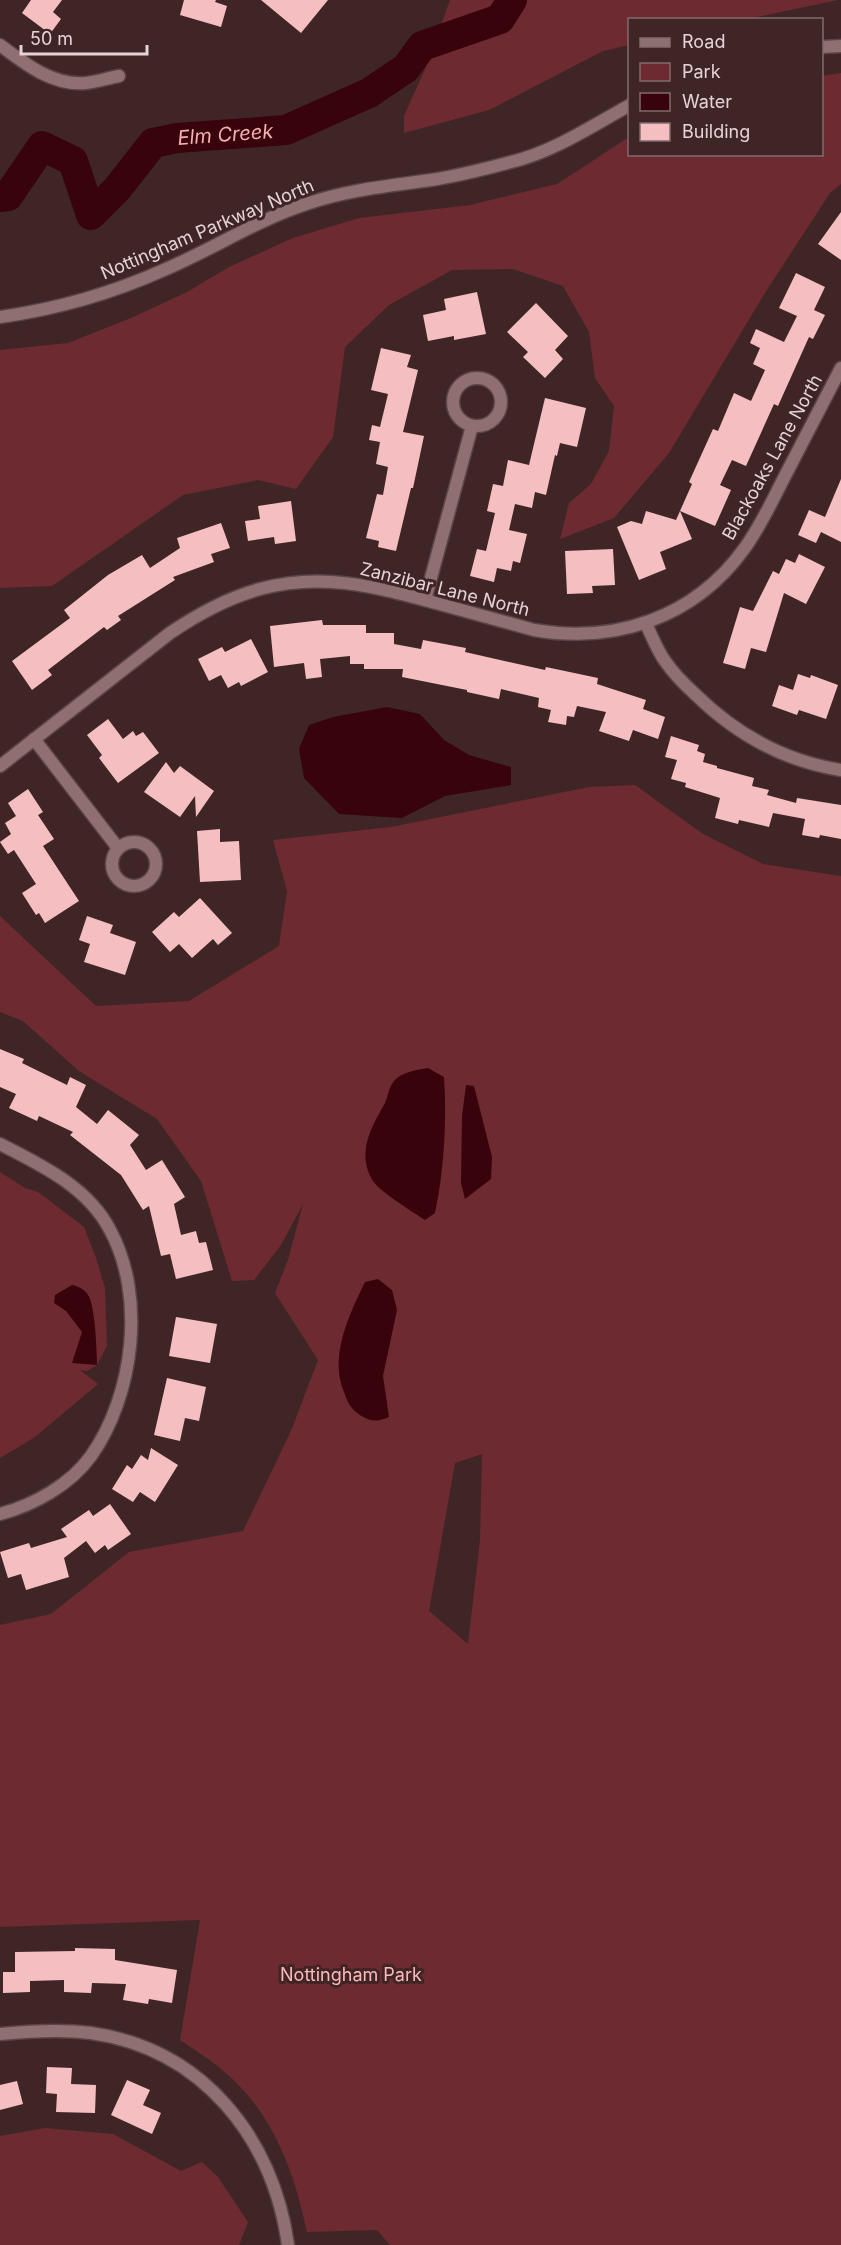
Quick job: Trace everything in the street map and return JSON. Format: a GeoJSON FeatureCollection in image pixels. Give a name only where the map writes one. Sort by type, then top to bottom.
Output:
{"type":"FeatureCollection","features":[{"type":"Feature","properties":{"kind":"street"},"geometry":{"type":"LineString","coordinates":[[0,45],[23,62],[56,80],[84,83],[118,76]]}},
{"type":"Feature","properties":{"kind":"street"},"geometry":{"type":"LineString","coordinates":[[823,46],[841,46]]}},
{"type":"Feature","properties":{"kind":"street","name":"Nottingham Parkway North"},"geometry":{"type":"LineString","coordinates":[[0,316],[31,312],[106,293],[167,269],[261,221],[329,196],[392,184],[432,180],[513,162],[578,134],[628,106]]}},
{"type":"Feature","properties":{"kind":"street","name":"Blackoaks Lane North"},"geometry":{"type":"LineString","coordinates":[[646,624],[696,597],[720,576],[743,550],[760,524],[841,368]]}},
{"type":"Feature","properties":{"kind":"street"},"geometry":{"type":"LineString","coordinates":[[483,377],[495,384],[501,393],[500,411],[490,423],[472,426],[456,414],[453,399],[455,390],[467,379],[483,377]]}},
{"type":"Feature","properties":{"kind":"street"},"geometry":{"type":"LineString","coordinates":[[424,600],[472,426]]}},
{"type":"Feature","properties":{"kind":"street","name":"Zanzibar Lane North"},"geometry":{"type":"LineString","coordinates":[[0,766],[170,633],[200,613],[230,599],[261,589],[299,582],[329,581],[362,584],[534,630],[558,634],[616,631],[646,624]]}},
{"type":"Feature","properties":{"kind":"street"},"geometry":{"type":"LineString","coordinates":[[646,624],[665,661],[684,684],[711,710],[738,731],[767,748],[841,770]]}},
{"type":"Feature","properties":{"kind":"street"},"geometry":{"type":"LineString","coordinates":[[34,739],[118,848]]}},
{"type":"Feature","properties":{"kind":"street"},"geometry":{"type":"LineString","coordinates":[[0,1144],[76,1189],[110,1228],[122,1255],[129,1280],[132,1327],[120,1396],[108,1425],[90,1458],[73,1475],[38,1500],[0,1514]]}},
{"type":"Feature","properties":{"kind":"street"},"geometry":{"type":"LineString","coordinates":[[0,2034],[67,2031],[92,2033],[133,2043],[176,2064],[198,2079],[219,2098],[247,2131],[268,2168],[284,2219],[288,2245]]}},
{"type":"Feature","properties":{"kind":"green space"},"geometry":{"type":"Polygon","coordinates":[[[450,0],[838,0],[753,18],[628,18],[628,45],[603,51],[489,110],[404,133],[404,116],[426,67],[450,0]]]}},
{"type":"Feature","properties":{"kind":"green space"},"geometry":{"type":"Polygon","coordinates":[[[841,73],[841,184],[830,193],[763,296],[669,453],[614,518],[560,539],[569,503],[591,484],[609,451],[614,406],[595,378],[589,332],[563,286],[513,269],[452,270],[389,305],[345,347],[333,437],[296,489],[258,480],[183,495],[52,586],[0,588],[0,350],[68,343],[131,318],[187,292],[229,267],[293,238],[359,218],[470,205],[557,184],[628,138],[628,156],[823,156],[823,76],[841,73]]]}},
{"type":"Feature","properties":{"kind":"green space","name":"Nottingham Park"},"geometry":{"type":"Polygon","coordinates":[[[635,785],[703,834],[763,864],[841,876],[841,2245],[390,2245],[377,2230],[307,2232],[288,2164],[267,2122],[239,2085],[216,2065],[180,2040],[200,1920],[0,1927],[0,1625],[51,1614],[129,1552],[243,1531],[291,1431],[318,1360],[275,1293],[288,1260],[303,1204],[281,1245],[254,1280],[232,1281],[201,1181],[157,1119],[79,1071],[23,1021],[0,1012],[0,916],[96,1006],[189,1001],[279,946],[287,891],[273,840],[391,827],[589,787],[635,785]],[[482,1454],[455,1463],[429,1611],[468,1644],[480,1540],[482,1454]]]}},
{"type":"Feature","properties":{"kind":"green space"},"geometry":{"type":"Polygon","coordinates":[[[0,1172],[25,1188],[38,1192],[84,1227],[105,1288],[107,1346],[97,1365],[87,1371],[80,1370],[98,1384],[35,1437],[0,1458],[0,1172]]]}},
{"type":"Feature","properties":{"kind":"green space"},"geometry":{"type":"Polygon","coordinates":[[[45,2128],[113,2134],[181,2171],[202,2162],[218,2177],[248,2222],[239,2245],[0,2245],[0,2136],[45,2128]]]}},
{"type":"Feature","properties":{"kind":"water"},"geometry":{"type":"Polygon","coordinates":[[[387,707],[420,714],[444,740],[469,755],[511,767],[511,785],[445,796],[402,818],[339,814],[304,778],[299,749],[309,725],[333,717],[387,707]]]}},
{"type":"Feature","properties":{"kind":"water"},"geometry":{"type":"Polygon","coordinates":[[[428,1068],[444,1077],[445,1128],[441,1180],[435,1213],[425,1220],[376,1185],[368,1171],[366,1151],[371,1131],[394,1081],[405,1073],[428,1068]]]}},
{"type":"Feature","properties":{"kind":"water"},"geometry":{"type":"Polygon","coordinates":[[[466,1085],[474,1086],[492,1157],[491,1179],[465,1199],[461,1183],[462,1116],[466,1085]]]}},
{"type":"Feature","properties":{"kind":"water"},"geometry":{"type":"Polygon","coordinates":[[[378,1279],[392,1290],[397,1310],[383,1376],[389,1417],[372,1420],[356,1412],[350,1405],[340,1378],[339,1364],[347,1322],[359,1295],[365,1282],[378,1279]]]}},
{"type":"Feature","properties":{"kind":"water"},"geometry":{"type":"Polygon","coordinates":[[[72,1285],[87,1293],[92,1305],[97,1365],[72,1363],[82,1332],[66,1311],[54,1303],[55,1295],[72,1285]]]}},
{"type":"Feature","properties":{"kind":"building"},"geometry":{"type":"Polygon","coordinates":[[[31,0],[62,0],[53,12],[61,19],[50,34],[22,13],[31,0]]]}},
{"type":"Feature","properties":{"kind":"building"},"geometry":{"type":"Polygon","coordinates":[[[184,0],[216,0],[215,2],[227,6],[221,27],[180,15],[184,0]]]}},
{"type":"Feature","properties":{"kind":"building"},"geometry":{"type":"Polygon","coordinates":[[[261,0],[328,0],[301,33],[261,0]]]}},
{"type":"Feature","properties":{"kind":"building"},"geometry":{"type":"Polygon","coordinates":[[[841,212],[841,260],[818,244],[841,212]]]}},
{"type":"Feature","properties":{"kind":"building"},"geometry":{"type":"Polygon","coordinates":[[[796,273],[825,287],[814,310],[825,315],[813,339],[809,337],[778,406],[774,404],[746,466],[732,460],[720,485],[731,490],[715,526],[680,511],[692,484],[689,482],[713,429],[718,431],[734,393],[751,401],[765,370],[753,364],[760,348],[750,343],[756,329],[784,342],[797,316],[779,308],[796,273]]]}},
{"type":"Feature","properties":{"kind":"building"},"geometry":{"type":"Polygon","coordinates":[[[477,292],[486,334],[454,340],[454,336],[428,341],[423,315],[446,310],[444,299],[477,292]]]}},
{"type":"Feature","properties":{"kind":"building"},"geometry":{"type":"Polygon","coordinates":[[[536,303],[568,336],[555,350],[563,359],[545,378],[523,357],[528,352],[507,332],[536,303]]]}},
{"type":"Feature","properties":{"kind":"building"},"geometry":{"type":"Polygon","coordinates":[[[381,348],[411,355],[407,367],[418,370],[403,432],[424,436],[396,551],[378,547],[379,541],[366,538],[377,494],[383,495],[388,467],[376,464],[380,442],[369,440],[372,425],[380,427],[388,394],[371,390],[381,348]]]}},
{"type":"Feature","properties":{"kind":"building"},"geometry":{"type":"Polygon","coordinates":[[[545,398],[586,408],[577,447],[560,443],[546,495],[535,492],[532,508],[515,504],[509,530],[527,534],[520,563],[513,561],[511,571],[497,568],[494,582],[470,576],[477,549],[486,551],[495,513],[487,511],[493,484],[503,486],[508,460],[529,465],[545,398]]]}},
{"type":"Feature","properties":{"kind":"building"},"geometry":{"type":"Polygon","coordinates":[[[841,479],[841,542],[821,532],[816,543],[798,535],[809,510],[825,517],[841,479]]]}},
{"type":"Feature","properties":{"kind":"building"},"geometry":{"type":"Polygon","coordinates":[[[291,501],[296,541],[275,544],[274,537],[248,541],[245,521],[260,519],[258,506],[291,501]]]}},
{"type":"Feature","properties":{"kind":"building"},"geometry":{"type":"Polygon","coordinates":[[[646,511],[676,520],[680,511],[692,539],[660,552],[666,569],[639,580],[617,527],[631,521],[642,524],[646,511]]]}},
{"type":"Feature","properties":{"kind":"building"},"geometry":{"type":"Polygon","coordinates":[[[221,523],[230,548],[211,554],[214,562],[173,577],[175,580],[118,616],[121,620],[107,630],[104,627],[48,670],[52,675],[32,690],[12,661],[70,618],[64,610],[108,575],[142,555],[150,568],[180,548],[177,538],[221,523]]]}},
{"type":"Feature","properties":{"kind":"building"},"geometry":{"type":"Polygon","coordinates":[[[613,549],[615,585],[592,586],[593,593],[567,594],[565,551],[613,549]]]}},
{"type":"Feature","properties":{"kind":"building"},"geometry":{"type":"Polygon","coordinates":[[[799,554],[825,567],[806,604],[784,593],[766,652],[751,648],[745,669],[723,663],[740,607],[753,611],[773,571],[779,574],[786,559],[795,563],[799,554]]]}},
{"type":"Feature","properties":{"kind":"building"},"geometry":{"type":"Polygon","coordinates":[[[322,620],[323,625],[366,625],[366,633],[394,633],[394,644],[421,649],[423,640],[466,648],[465,652],[545,670],[546,667],[598,678],[597,684],[646,700],[643,709],[665,717],[658,739],[633,730],[629,741],[599,731],[606,712],[577,706],[574,717],[567,716],[566,725],[548,722],[551,710],[538,707],[539,698],[501,689],[499,699],[467,692],[467,690],[402,677],[403,669],[364,669],[364,664],[350,664],[350,656],[320,659],[322,677],[306,679],[304,663],[274,667],[270,626],[322,620]]]}},
{"type":"Feature","properties":{"kind":"building"},"geometry":{"type":"Polygon","coordinates":[[[251,639],[268,672],[241,686],[239,682],[228,688],[221,675],[209,681],[198,659],[222,647],[225,652],[251,639]]]}},
{"type":"Feature","properties":{"kind":"building"},"geometry":{"type":"Polygon","coordinates":[[[798,674],[810,678],[811,675],[838,685],[826,719],[799,710],[797,715],[772,706],[779,685],[793,690],[798,674]]]}},
{"type":"Feature","properties":{"kind":"building"},"geometry":{"type":"Polygon","coordinates":[[[108,719],[123,739],[133,731],[136,736],[143,732],[159,753],[118,783],[99,758],[102,755],[87,735],[108,719]]]}},
{"type":"Feature","properties":{"kind":"building"},"geometry":{"type":"Polygon","coordinates":[[[671,736],[699,745],[697,751],[705,754],[703,762],[754,778],[752,786],[769,790],[767,795],[796,803],[797,798],[841,805],[841,839],[820,835],[819,838],[802,835],[805,819],[773,813],[769,827],[739,820],[738,824],[715,818],[720,798],[685,787],[686,783],[671,779],[677,760],[665,757],[671,736]]]}},
{"type":"Feature","properties":{"kind":"building"},"geometry":{"type":"Polygon","coordinates":[[[166,762],[174,773],[180,766],[214,791],[196,817],[195,796],[180,817],[144,792],[166,762]]]}},
{"type":"Feature","properties":{"kind":"building"},"geometry":{"type":"Polygon","coordinates":[[[28,789],[43,812],[38,815],[54,839],[43,846],[79,901],[45,923],[39,913],[36,915],[22,893],[36,884],[14,850],[8,854],[0,842],[11,834],[5,823],[16,816],[8,803],[28,789]]]}},
{"type":"Feature","properties":{"kind":"building"},"geometry":{"type":"Polygon","coordinates":[[[220,829],[220,842],[239,841],[241,880],[200,882],[197,831],[220,829]]]}},
{"type":"Feature","properties":{"kind":"building"},"geometry":{"type":"Polygon","coordinates":[[[200,898],[232,933],[218,945],[213,939],[192,958],[179,944],[170,952],[152,932],[174,912],[179,917],[200,898]]]}},
{"type":"Feature","properties":{"kind":"building"},"geometry":{"type":"Polygon","coordinates":[[[87,916],[113,925],[110,933],[136,942],[125,975],[84,962],[90,944],[79,940],[87,916]]]}},
{"type":"Feature","properties":{"kind":"building"},"geometry":{"type":"Polygon","coordinates":[[[0,1049],[24,1059],[22,1063],[67,1085],[70,1077],[86,1085],[76,1107],[97,1124],[108,1110],[139,1135],[130,1145],[146,1170],[162,1160],[185,1197],[174,1204],[181,1235],[196,1231],[199,1243],[206,1242],[213,1270],[176,1279],[170,1254],[161,1256],[149,1206],[143,1210],[121,1175],[70,1135],[73,1132],[39,1116],[37,1121],[9,1108],[16,1094],[0,1087],[0,1049]]]}},
{"type":"Feature","properties":{"kind":"building"},"geometry":{"type":"Polygon","coordinates":[[[176,1317],[217,1324],[210,1363],[169,1356],[176,1317]]]}},
{"type":"Feature","properties":{"kind":"building"},"geometry":{"type":"Polygon","coordinates":[[[167,1378],[206,1387],[199,1421],[185,1418],[180,1441],[154,1435],[167,1378]]]}},
{"type":"Feature","properties":{"kind":"building"},"geometry":{"type":"Polygon","coordinates":[[[151,1448],[178,1465],[155,1502],[140,1492],[133,1502],[112,1489],[127,1465],[132,1469],[141,1455],[148,1460],[151,1448]]]}},
{"type":"Feature","properties":{"kind":"building"},"geometry":{"type":"Polygon","coordinates":[[[110,1504],[131,1534],[108,1550],[105,1545],[95,1553],[86,1541],[64,1558],[69,1577],[26,1590],[21,1574],[8,1578],[0,1552],[29,1543],[31,1548],[67,1537],[61,1529],[89,1510],[93,1516],[110,1504]]]}},
{"type":"Feature","properties":{"kind":"building"},"geometry":{"type":"Polygon","coordinates":[[[75,1948],[115,1949],[115,1960],[177,1970],[172,2003],[149,1999],[148,2004],[123,2000],[126,1984],[92,1983],[91,1993],[64,1992],[64,1980],[30,1981],[30,1992],[3,1993],[3,1972],[15,1972],[15,1952],[75,1951],[75,1948]]]}},
{"type":"Feature","properties":{"kind":"building"},"geometry":{"type":"Polygon","coordinates":[[[47,2067],[72,2068],[71,2084],[96,2085],[95,2113],[56,2112],[57,2094],[46,2093],[47,2067]]]}},
{"type":"Feature","properties":{"kind":"building"},"geometry":{"type":"Polygon","coordinates":[[[127,2080],[150,2090],[143,2105],[161,2113],[152,2134],[111,2115],[127,2080]]]}},
{"type":"Feature","properties":{"kind":"building"},"geometry":{"type":"Polygon","coordinates":[[[17,2081],[23,2104],[0,2110],[0,2085],[17,2081]]]}},
{"type":"Feature","properties":{"kind":"waterway","name":"Elm Creek"},"geometry":{"type":"LineString","coordinates":[[0,197],[8,196],[42,146],[73,161],[91,215],[117,189],[153,143],[177,138],[286,130],[369,93],[406,68],[422,46],[500,19],[512,0]]}}]}
